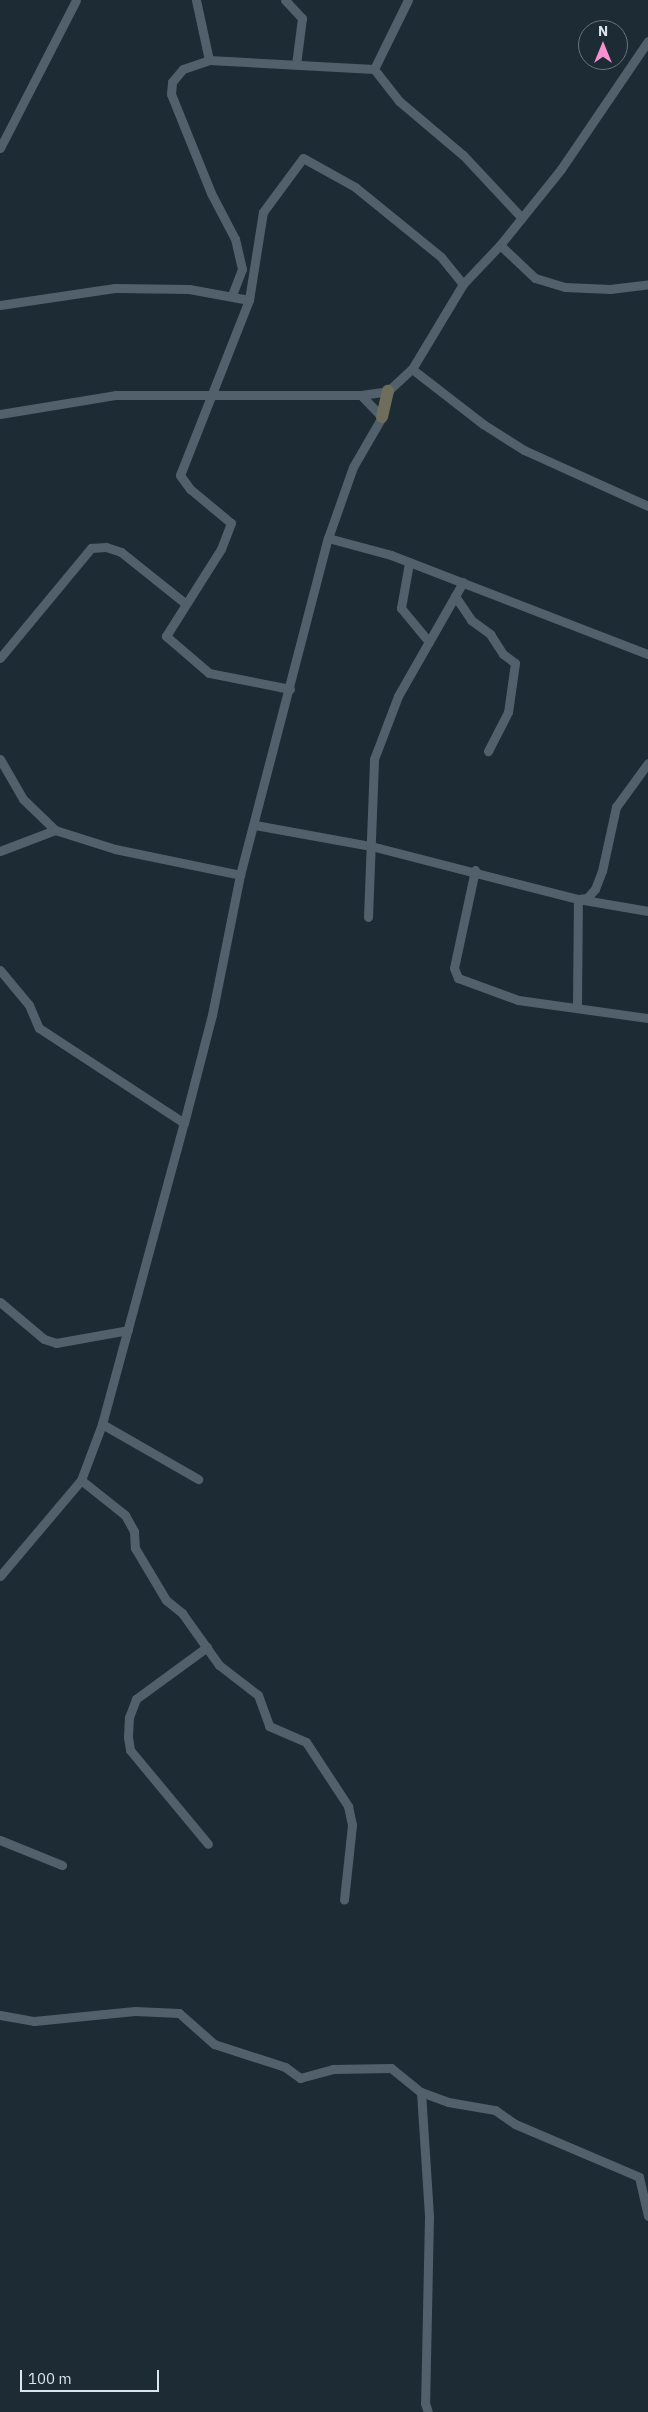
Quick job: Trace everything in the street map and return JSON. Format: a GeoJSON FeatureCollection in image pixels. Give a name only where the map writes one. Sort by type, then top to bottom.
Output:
{"type":"FeatureCollection","features":[{"type":"Feature","properties":{"kind":"street"},"geometry":{"type":"LineString","coordinates":[[0,148],[76,0]]}},
{"type":"Feature","properties":{"kind":"street"},"geometry":{"type":"LineString","coordinates":[[196,0],[208,60]]}},
{"type":"Feature","properties":{"kind":"street"},"geometry":{"type":"LineString","coordinates":[[285,0],[302,18],[296,65]]}},
{"type":"Feature","properties":{"kind":"street"},"geometry":{"type":"LineString","coordinates":[[374,69],[408,0]]}},
{"type":"Feature","properties":{"kind":"street"},"geometry":{"type":"LineString","coordinates":[[0,414],[116,396],[361,395],[388,391],[412,369],[464,284],[500,245],[561,169],[648,41]]}},
{"type":"Feature","properties":{"kind":"street"},"geometry":{"type":"LineString","coordinates":[[232,295],[242,269],[235,239],[211,193],[171,94],[172,82],[183,69],[208,60],[374,69],[399,101],[462,155],[522,218]]}},
{"type":"Feature","properties":{"kind":"street"},"geometry":{"type":"LineString","coordinates":[[290,689],[209,673],[168,641],[166,636],[185,603],[221,550],[231,523],[187,486],[180,474],[208,396],[249,300],[263,212],[303,158],[356,187],[441,257],[464,284]]}},
{"type":"Feature","properties":{"kind":"street"},"geometry":{"type":"LineString","coordinates":[[500,245],[535,278],[565,287],[610,289],[648,284]]}},
{"type":"Feature","properties":{"kind":"street"},"geometry":{"type":"LineString","coordinates":[[0,305],[115,288],[189,289],[232,295],[249,300]]}},
{"type":"Feature","properties":{"kind":"street"},"geometry":{"type":"LineString","coordinates":[[412,369],[483,424],[524,450],[648,506]]}},
{"type":"Feature","properties":{"kind":"street"},"geometry":{"type":"LineString","coordinates":[[0,1576],[81,1480],[102,1424],[212,1015],[240,875],[255,826],[328,538],[352,467],[382,417],[388,391]]}},
{"type":"Feature","properties":{"kind":"street"},"geometry":{"type":"LineString","coordinates":[[361,395],[382,417]]}},
{"type":"Feature","properties":{"kind":"street"},"geometry":{"type":"LineString","coordinates":[[328,538],[463,582],[648,654]]}},
{"type":"Feature","properties":{"kind":"street"},"geometry":{"type":"LineString","coordinates":[[0,658],[91,548],[106,547],[121,552],[185,603]]}},
{"type":"Feature","properties":{"kind":"street"},"geometry":{"type":"LineString","coordinates":[[409,563],[401,608],[429,642]]}},
{"type":"Feature","properties":{"kind":"street"},"geometry":{"type":"LineString","coordinates":[[368,917],[374,758],[398,696],[463,582]]}},
{"type":"Feature","properties":{"kind":"street"},"geometry":{"type":"LineString","coordinates":[[455,596],[471,620],[490,634],[503,654],[515,663],[508,712],[488,752]]}},
{"type":"Feature","properties":{"kind":"street"},"geometry":{"type":"LineString","coordinates":[[418,631],[420,658]]}},
{"type":"Feature","properties":{"kind":"street"},"geometry":{"type":"LineString","coordinates":[[0,759],[23,799],[55,830],[115,849],[240,875]]}},
{"type":"Feature","properties":{"kind":"street"},"geometry":{"type":"LineString","coordinates":[[578,898],[587,898],[595,890],[602,871],[616,808],[648,763]]}},
{"type":"Feature","properties":{"kind":"street"},"geometry":{"type":"LineString","coordinates":[[255,826],[371,846],[475,870],[578,898],[648,911]]}},
{"type":"Feature","properties":{"kind":"street"},"geometry":{"type":"LineString","coordinates":[[0,851],[55,830]]}},
{"type":"Feature","properties":{"kind":"street"},"geometry":{"type":"LineString","coordinates":[[475,870],[455,974],[518,1000],[577,1006],[648,1018]]}},
{"type":"Feature","properties":{"kind":"street"},"geometry":{"type":"LineString","coordinates":[[577,1006],[578,898]]}},
{"type":"Feature","properties":{"kind":"street"},"geometry":{"type":"LineString","coordinates":[[0,970],[29,1005],[39,1028],[184,1123]]}},
{"type":"Feature","properties":{"kind":"street"},"geometry":{"type":"LineString","coordinates":[[0,1302],[44,1339],[56,1343],[128,1330]]}},
{"type":"Feature","properties":{"kind":"street"},"geometry":{"type":"LineString","coordinates":[[102,1424],[198,1479]]}},
{"type":"Feature","properties":{"kind":"street"},"geometry":{"type":"LineString","coordinates":[[81,1480],[125,1516],[134,1531],[135,1548],[153,1580],[207,1646],[219,1665],[258,1695],[269,1726],[306,1742],[348,1806],[352,1825],[344,1900]]}},
{"type":"Feature","properties":{"kind":"street"},"geometry":{"type":"LineString","coordinates":[[207,1646],[136,1699],[129,1717],[128,1737],[130,1750],[208,1844]]}},
{"type":"Feature","properties":{"kind":"street"},"geometry":{"type":"LineString","coordinates":[[0,1840],[62,1864]]}},
{"type":"Feature","properties":{"kind":"street"},"geometry":{"type":"LineString","coordinates":[[0,2015],[34,2021],[135,2011],[179,2012],[214,2044],[285,2067],[300,2078],[333,2070],[391,2068],[421,2092],[448,2102],[495,2110],[515,2124],[639,2177],[648,2216]]}},
{"type":"Feature","properties":{"kind":"street"},"geometry":{"type":"LineString","coordinates":[[421,2092],[429,2217],[425,2403],[428,2412]]}}]}
